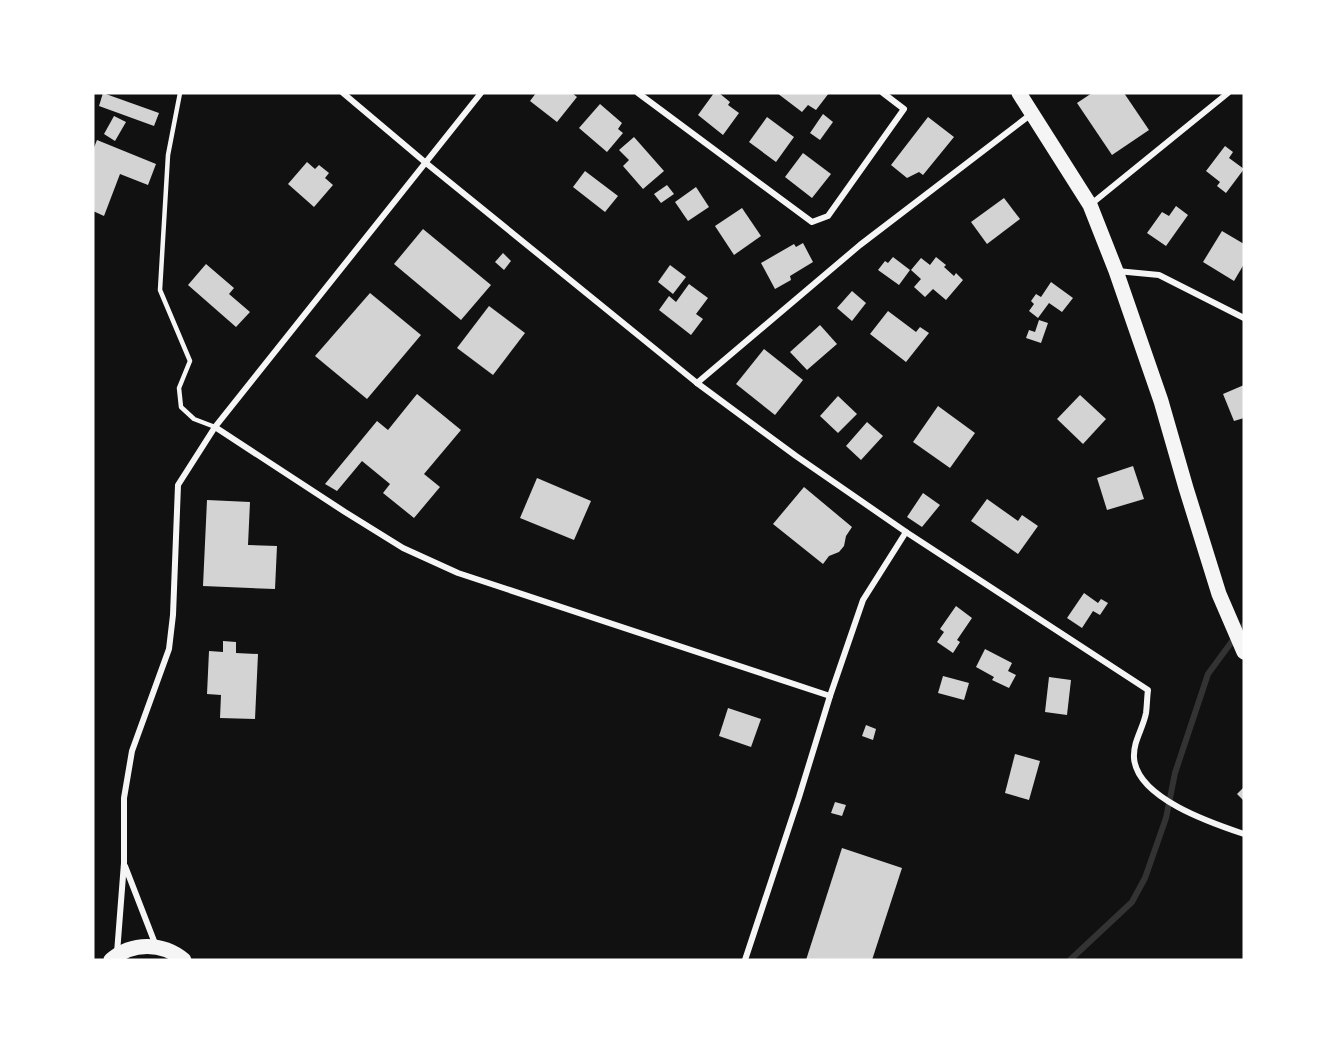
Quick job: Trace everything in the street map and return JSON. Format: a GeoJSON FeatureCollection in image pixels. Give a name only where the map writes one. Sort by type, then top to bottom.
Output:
{"type":"FeatureCollection","features":[{"type":"Feature","properties":{"kind":"main road"},"geometry":{"type":"LineString","coordinates":[[1019,93],[1090,205],[1116,271],[1161,401],[1219,594],[1244,652]]}},
{"type":"Feature","properties":{"kind":"main road"},"geometry":{"type":"LineString","coordinates":[[114,957],[129,949],[142,946],[169,951],[184,960]]}},
{"type":"Feature","properties":{"kind":"street"},"geometry":{"type":"LineString","coordinates":[[343,93],[697,383],[796,456],[906,532],[1148,690],[1146,714],[1134,745],[1134,759],[1138,775],[1154,792],[1204,821],[1244,834]]}},
{"type":"Feature","properties":{"kind":"street"},"geometry":{"type":"LineString","coordinates":[[114,957],[124,863],[124,798],[132,751],[169,649],[173,615],[178,485],[215,428],[481,93]]}},
{"type":"Feature","properties":{"kind":"street"},"geometry":{"type":"LineString","coordinates":[[639,93],[812,222],[828,216],[904,109],[883,93]]}},
{"type":"Feature","properties":{"kind":"street"},"geometry":{"type":"LineString","coordinates":[[1090,205],[1228,93]]}},
{"type":"Feature","properties":{"kind":"street"},"geometry":{"type":"LineString","coordinates":[[697,383],[860,245],[1033,112]]}},
{"type":"Feature","properties":{"kind":"street"},"geometry":{"type":"LineString","coordinates":[[1116,271],[1159,275],[1244,318]]}},
{"type":"Feature","properties":{"kind":"street"},"geometry":{"type":"LineString","coordinates":[[215,428],[403,548],[458,573],[830,696]]}},
{"type":"Feature","properties":{"kind":"street"},"geometry":{"type":"LineString","coordinates":[[745,960],[863,600],[906,532]]}},
{"type":"Feature","properties":{"kind":"street"},"geometry":{"type":"LineString","coordinates":[[124,863],[156,947]]}},
{"type":"Feature","properties":{"kind":"lane"},"geometry":{"type":"LineString","coordinates":[[180,93],[168,155],[160,290],[190,362],[179,388],[181,407],[194,419],[215,428]]}},
{"type":"Feature","properties":{"kind":"building"},"geometry":{"type":"Polygon","coordinates":[[[103,93],[159,113],[154,126],[99,106],[103,93]]]}},
{"type":"Feature","properties":{"kind":"building"},"geometry":{"type":"Polygon","coordinates":[[[536,93],[572,93],[577,97],[557,122],[530,101],[536,93]]]}},
{"type":"Feature","properties":{"kind":"building"},"geometry":{"type":"Polygon","coordinates":[[[714,93],[719,93],[730,102],[728,105],[739,113],[723,135],[698,115],[714,93]]]}},
{"type":"Feature","properties":{"kind":"building"},"geometry":{"type":"Polygon","coordinates":[[[777,93],[829,93],[816,110],[808,105],[802,112],[777,93]]]}},
{"type":"Feature","properties":{"kind":"building"},"geometry":{"type":"Polygon","coordinates":[[[1092,93],[1124,93],[1149,130],[1112,155],[1077,103],[1092,93]]]}},
{"type":"Feature","properties":{"kind":"building"},"geometry":{"type":"Polygon","coordinates":[[[600,104],[622,123],[618,129],[623,133],[607,152],[579,128],[600,104]]]}},
{"type":"Feature","properties":{"kind":"building"},"geometry":{"type":"Polygon","coordinates":[[[823,114],[833,122],[820,140],[810,133],[823,114]]]}},
{"type":"Feature","properties":{"kind":"building"},"geometry":{"type":"Polygon","coordinates":[[[114,116],[126,122],[115,141],[104,134],[114,116]]]}},
{"type":"Feature","properties":{"kind":"building"},"geometry":{"type":"Polygon","coordinates":[[[767,117],[794,137],[776,162],[749,142],[767,117]]]}},
{"type":"Feature","properties":{"kind":"building"},"geometry":{"type":"Polygon","coordinates":[[[928,117],[954,137],[923,175],[919,172],[907,178],[891,165],[928,117]]]}},
{"type":"Feature","properties":{"kind":"building"},"geometry":{"type":"Polygon","coordinates":[[[634,137],[664,171],[643,189],[623,166],[629,160],[619,150],[634,137]]]}},
{"type":"Feature","properties":{"kind":"building"},"geometry":{"type":"Polygon","coordinates":[[[97,140],[156,164],[148,185],[120,174],[104,216],[93,211],[93,150],[97,140]]]}},
{"type":"Feature","properties":{"kind":"building"},"geometry":{"type":"Polygon","coordinates":[[[1225,146],[1233,152],[1229,158],[1244,169],[1226,193],[1217,186],[1220,182],[1206,171],[1225,146]]]}},
{"type":"Feature","properties":{"kind":"building"},"geometry":{"type":"Polygon","coordinates":[[[803,153],[831,174],[812,198],[785,177],[803,153]]]}},
{"type":"Feature","properties":{"kind":"building"},"geometry":{"type":"Polygon","coordinates":[[[307,162],[315,169],[319,165],[329,173],[325,178],[333,185],[314,207],[288,184],[307,162]]]}},
{"type":"Feature","properties":{"kind":"building"},"geometry":{"type":"Polygon","coordinates":[[[585,171],[618,196],[605,212],[573,187],[585,171]]]}},
{"type":"Feature","properties":{"kind":"building"},"geometry":{"type":"Polygon","coordinates":[[[667,185],[674,194],[661,203],[654,194],[667,185]]]}},
{"type":"Feature","properties":{"kind":"building"},"geometry":{"type":"Polygon","coordinates":[[[696,187],[709,207],[688,221],[675,202],[696,187]]]}},
{"type":"Feature","properties":{"kind":"building"},"geometry":{"type":"Polygon","coordinates":[[[1004,198],[1020,219],[987,244],[971,222],[1004,198]]]}},
{"type":"Feature","properties":{"kind":"building"},"geometry":{"type":"Polygon","coordinates":[[[1176,206],[1188,215],[1166,246],[1147,233],[1162,212],[1169,216],[1176,206]]]}},
{"type":"Feature","properties":{"kind":"building"},"geometry":{"type":"Polygon","coordinates":[[[742,208],[761,236],[734,255],[715,226],[742,208]]]}},
{"type":"Feature","properties":{"kind":"building"},"geometry":{"type":"Polygon","coordinates":[[[423,229],[491,285],[461,320],[394,264],[423,229]]]}},
{"type":"Feature","properties":{"kind":"building"},"geometry":{"type":"Polygon","coordinates":[[[1222,231],[1244,244],[1244,264],[1234,281],[1203,262],[1222,231]]]}},
{"type":"Feature","properties":{"kind":"building"},"geometry":{"type":"Polygon","coordinates":[[[803,243],[813,262],[790,276],[791,280],[775,289],[761,263],[794,244],[796,247],[803,243]]]}},
{"type":"Feature","properties":{"kind":"building"},"geometry":{"type":"Polygon","coordinates":[[[503,253],[511,261],[504,270],[495,262],[503,253]]]}},
{"type":"Feature","properties":{"kind":"building"},"geometry":{"type":"Polygon","coordinates":[[[893,257],[910,270],[899,285],[878,270],[885,261],[888,263],[893,257]]]}},
{"type":"Feature","properties":{"kind":"building"},"geometry":{"type":"Polygon","coordinates":[[[936,257],[954,276],[956,273],[963,280],[946,300],[933,289],[925,297],[914,287],[921,279],[911,270],[921,258],[930,265],[936,257]]]}},
{"type":"Feature","properties":{"kind":"building"},"geometry":{"type":"Polygon","coordinates":[[[206,264],[234,288],[229,294],[250,312],[236,327],[188,285],[206,264]]]}},
{"type":"Feature","properties":{"kind":"building"},"geometry":{"type":"Polygon","coordinates":[[[670,265],[686,277],[673,294],[658,282],[670,265]]]}},
{"type":"Feature","properties":{"kind":"building"},"geometry":{"type":"Polygon","coordinates":[[[1051,282],[1073,298],[1062,312],[1049,303],[1038,318],[1029,311],[1034,304],[1031,301],[1036,294],[1041,297],[1051,282]]]}},
{"type":"Feature","properties":{"kind":"building"},"geometry":{"type":"Polygon","coordinates":[[[689,284],[708,298],[696,314],[703,319],[691,335],[659,310],[669,296],[676,302],[689,284]]]}},
{"type":"Feature","properties":{"kind":"building"},"geometry":{"type":"Polygon","coordinates":[[[852,291],[866,303],[852,321],[837,308],[852,291]]]}},
{"type":"Feature","properties":{"kind":"building"},"geometry":{"type":"Polygon","coordinates":[[[370,293],[421,335],[367,399],[315,356],[370,293]]]}},
{"type":"Feature","properties":{"kind":"building"},"geometry":{"type":"Polygon","coordinates":[[[489,306],[525,333],[493,375],[457,348],[489,306]]]}},
{"type":"Feature","properties":{"kind":"building"},"geometry":{"type":"Polygon","coordinates":[[[888,311],[916,332],[920,327],[929,333],[906,362],[870,334],[888,311]]]}},
{"type":"Feature","properties":{"kind":"building"},"geometry":{"type":"Polygon","coordinates":[[[1039,320],[1048,323],[1041,343],[1026,338],[1029,330],[1035,332],[1039,320]]]}},
{"type":"Feature","properties":{"kind":"building"},"geometry":{"type":"Polygon","coordinates":[[[820,325],[837,344],[807,370],[790,352],[820,325]]]}},
{"type":"Feature","properties":{"kind":"building"},"geometry":{"type":"Polygon","coordinates":[[[764,349],[803,380],[775,415],[736,384],[764,349]]]}},
{"type":"Feature","properties":{"kind":"building"},"geometry":{"type":"Polygon","coordinates":[[[1244,385],[1244,418],[1234,421],[1223,394],[1244,385]]]}},
{"type":"Feature","properties":{"kind":"building"},"geometry":{"type":"Polygon","coordinates":[[[417,394],[461,430],[424,474],[440,487],[414,518],[383,493],[390,484],[362,461],[337,491],[325,484],[377,421],[388,430],[417,394]]]}},
{"type":"Feature","properties":{"kind":"building"},"geometry":{"type":"Polygon","coordinates":[[[1080,395],[1106,419],[1083,444],[1057,419],[1080,395]]]}},
{"type":"Feature","properties":{"kind":"building"},"geometry":{"type":"Polygon","coordinates":[[[838,396],[857,414],[838,433],[820,416],[838,396]]]}},
{"type":"Feature","properties":{"kind":"building"},"geometry":{"type":"Polygon","coordinates":[[[938,406],[975,433],[950,468],[913,442],[938,406]]]}},
{"type":"Feature","properties":{"kind":"building"},"geometry":{"type":"Polygon","coordinates":[[[867,422],[883,436],[861,460],[846,446],[867,422]]]}},
{"type":"Feature","properties":{"kind":"building"},"geometry":{"type":"Polygon","coordinates":[[[1133,466],[1144,499],[1107,510],[1097,478],[1133,466]]]}},
{"type":"Feature","properties":{"kind":"building"},"geometry":{"type":"Polygon","coordinates":[[[537,478],[591,501],[574,540],[520,518],[537,478]]]}},
{"type":"Feature","properties":{"kind":"building"},"geometry":{"type":"Polygon","coordinates":[[[804,487],[852,527],[846,536],[844,546],[839,552],[829,556],[823,564],[773,524],[804,487]]]}},
{"type":"Feature","properties":{"kind":"building"},"geometry":{"type":"Polygon","coordinates":[[[923,493],[940,505],[922,527],[907,517],[923,493]]]}},
{"type":"Feature","properties":{"kind":"building"},"geometry":{"type":"Polygon","coordinates":[[[987,499],[1018,521],[1022,515],[1038,526],[1018,554],[971,521],[987,499]]]}},
{"type":"Feature","properties":{"kind":"building"},"geometry":{"type":"Polygon","coordinates":[[[207,500],[250,502],[248,545],[277,546],[275,589],[203,586],[207,500]]]}},
{"type":"Feature","properties":{"kind":"building"},"geometry":{"type":"Polygon","coordinates":[[[1084,593],[1098,603],[1101,599],[1108,603],[1100,615],[1093,611],[1082,628],[1067,618],[1084,593]]]}},
{"type":"Feature","properties":{"kind":"building"},"geometry":{"type":"Polygon","coordinates":[[[956,606],[972,618],[957,640],[960,642],[953,653],[937,642],[944,632],[940,629],[956,606]]]}},
{"type":"Feature","properties":{"kind":"building"},"geometry":{"type":"Polygon","coordinates":[[[223,641],[236,642],[236,653],[258,654],[255,719],[220,718],[221,695],[207,694],[209,651],[223,652],[223,641]]]}},
{"type":"Feature","properties":{"kind":"building"},"geometry":{"type":"Polygon","coordinates":[[[985,649],[1012,663],[1008,671],[1016,675],[1009,688],[992,680],[994,677],[976,667],[985,649]]]}},
{"type":"Feature","properties":{"kind":"building"},"geometry":{"type":"Polygon","coordinates":[[[943,676],[969,683],[964,700],[938,693],[943,676]]]}},
{"type":"Feature","properties":{"kind":"building"},"geometry":{"type":"Polygon","coordinates":[[[1049,677],[1071,680],[1067,715],[1045,712],[1049,677]]]}},
{"type":"Feature","properties":{"kind":"building"},"geometry":{"type":"Polygon","coordinates":[[[728,708],[761,719],[751,747],[719,736],[728,708]]]}},
{"type":"Feature","properties":{"kind":"building"},"geometry":{"type":"Polygon","coordinates":[[[866,725],[876,729],[873,740],[862,736],[866,725]]]}},
{"type":"Feature","properties":{"kind":"building"},"geometry":{"type":"Polygon","coordinates":[[[1015,754],[1040,761],[1029,800],[1005,793],[1015,754]]]}},
{"type":"Feature","properties":{"kind":"building"},"geometry":{"type":"Polygon","coordinates":[[[1244,787],[1244,801],[1237,794],[1244,787]]]}},
{"type":"Feature","properties":{"kind":"building"},"geometry":{"type":"Polygon","coordinates":[[[835,802],[846,805],[842,816],[831,813],[835,802]]]}},
{"type":"Feature","properties":{"kind":"building"},"geometry":{"type":"Polygon","coordinates":[[[842,848],[902,868],[872,960],[806,960],[842,848]]]}},
{"type":"Feature","properties":{"kind":"waterway"},"geometry":{"type":"LineString","coordinates":[[1070,960],[1132,902],[1145,878],[1166,818],[1175,773],[1208,674],[1244,625]]}}]}
